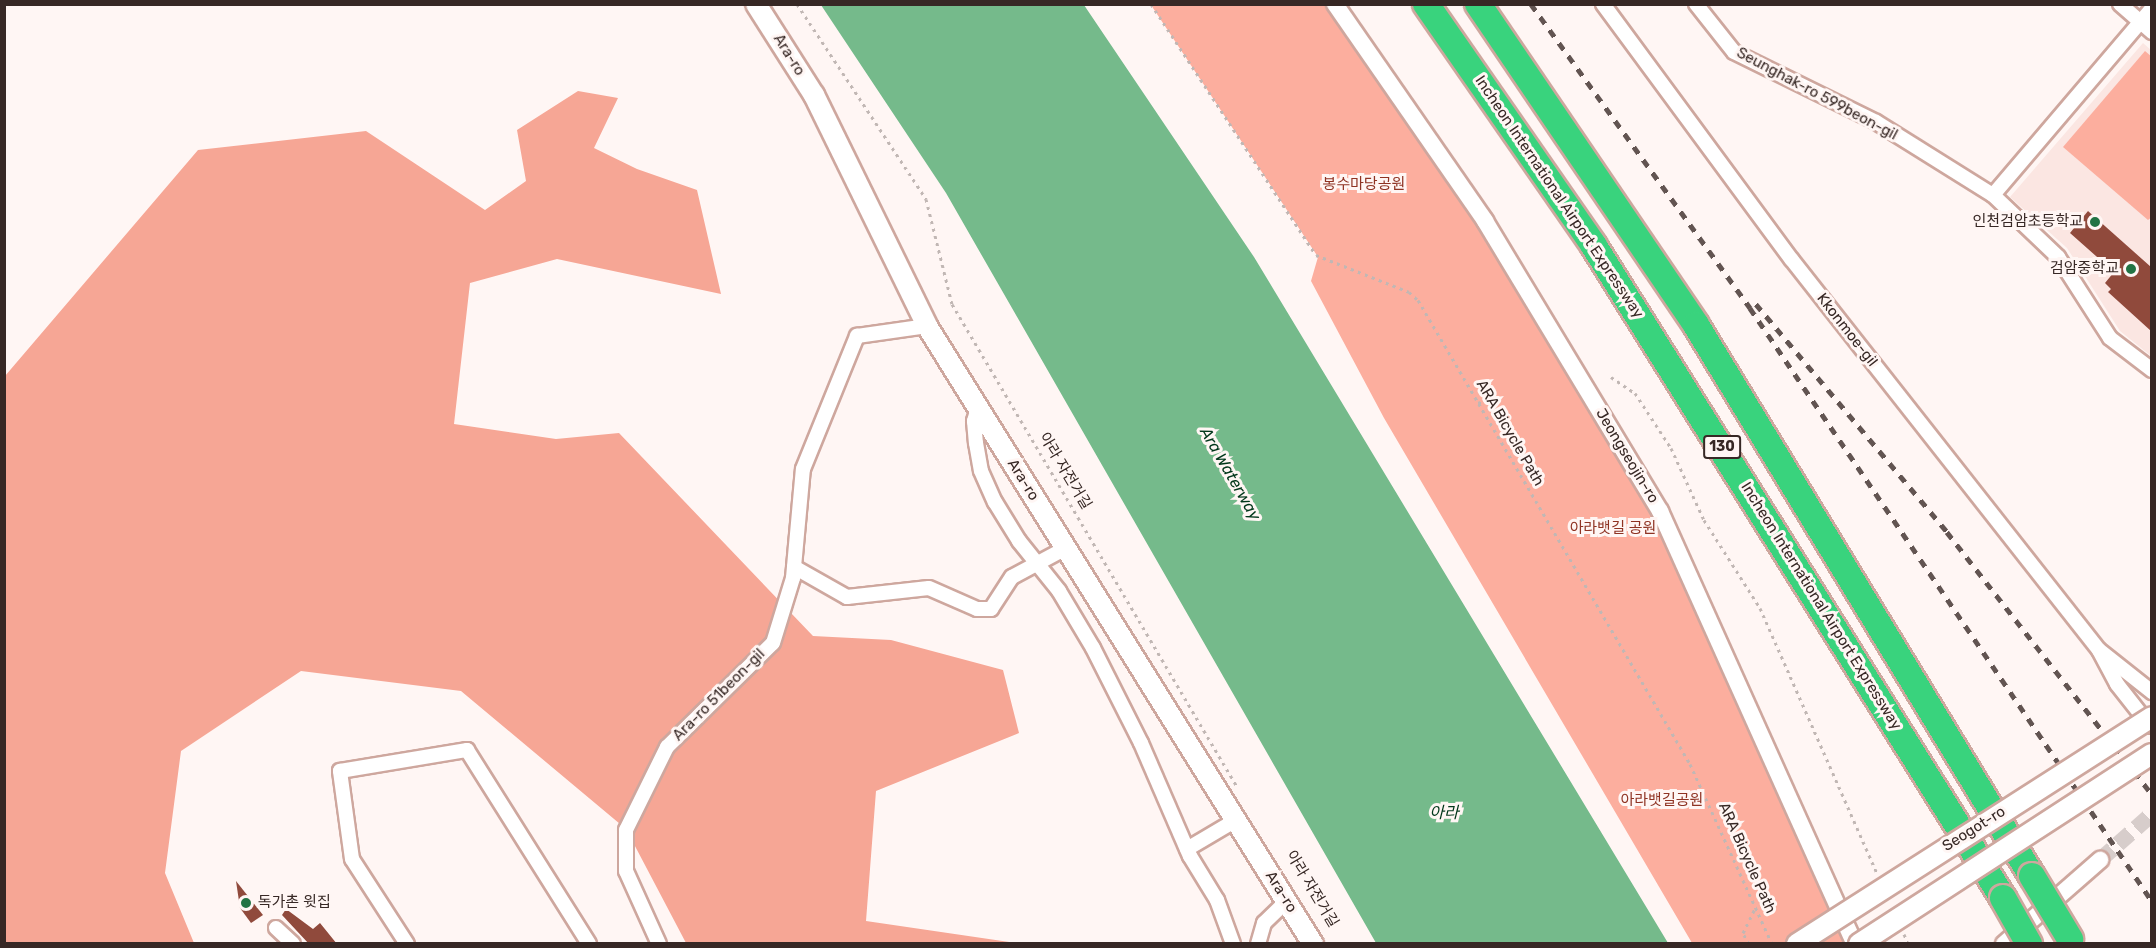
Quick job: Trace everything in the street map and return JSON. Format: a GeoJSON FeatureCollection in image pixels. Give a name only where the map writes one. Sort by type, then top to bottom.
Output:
{"type":"FeatureCollection","features":[{"type":"Feature","properties":{"kind":"highway","name":"Incheon International Airport Expressway"},"geometry":{"type":"LineString","coordinates":[[1426,4],[1594,246],[2003,898],[2029,944]]}},
{"type":"Feature","properties":{"kind":"highway","name":"130"},"geometry":{"type":"LineString","coordinates":[[1479,4],[1696,325],[2071,941]]}},
{"type":"Feature","properties":{"kind":"main road","name":"Ara-ro"},"geometry":{"type":"LineString","coordinates":[[756,4],[814,95],[927,326],[1313,944]]}},
{"type":"Feature","properties":{"kind":"main road","name":"Seogot-ro"},"geometry":{"type":"LineString","coordinates":[[1797,944],[2151,717]]}},
{"type":"Feature","properties":{"kind":"main road"},"geometry":{"type":"LineString","coordinates":[[1857,944],[2151,754]]}},
{"type":"Feature","properties":{"kind":"street","name":"Jeongseojin-ro"},"geometry":{"type":"LineString","coordinates":[[1335,4],[1485,220],[1660,511],[1857,944]]}},
{"type":"Feature","properties":{"kind":"street","name":"Seunghak-ro 599beon-gil"},"geometry":{"type":"LineString","coordinates":[[1696,4],[1734,52],[1876,122],[1993,195],[2058,257],[2110,338],[2151,369]]}},
{"type":"Feature","properties":{"kind":"street"},"geometry":{"type":"LineString","coordinates":[[2120,4],[2151,32]]}},
{"type":"Feature","properties":{"kind":"street","name":"Kkonmoe-gil"},"geometry":{"type":"LineString","coordinates":[[1609,7],[1792,260],[2098,650],[2117,684],[2151,728]]}},
{"type":"Feature","properties":{"kind":"street"},"geometry":{"type":"LineString","coordinates":[[1993,195],[2151,8]]}},
{"type":"Feature","properties":{"kind":"street","name":"Ara-ro 51beon-gil"},"geometry":{"type":"LineString","coordinates":[[659,944],[626,871],[626,830],[667,747],[773,643],[794,567],[803,469],[857,336],[927,326]]}},
{"type":"Feature","properties":{"kind":"street"},"geometry":{"type":"LineString","coordinates":[[978,408],[974,421],[981,471],[995,502],[1037,564],[1059,591],[1093,648],[1141,743],[1187,849],[1217,900],[1233,944]]}},
{"type":"Feature","properties":{"kind":"street"},"geometry":{"type":"LineString","coordinates":[[794,567],[847,597],[929,588],[977,609],[991,609],[1012,577],[1066,548]]}},
{"type":"Feature","properties":{"kind":"street","name":"Kkonmoe-gil"},"geometry":{"type":"LineString","coordinates":[[2098,650],[2151,692]]}},
{"type":"Feature","properties":{"kind":"street"},"geometry":{"type":"LineString","coordinates":[[406,944],[352,859],[340,771],[467,750],[589,944]]}},
{"type":"Feature","properties":{"kind":"street"},"geometry":{"type":"LineString","coordinates":[[1187,849],[1236,820]]}},
{"type":"Feature","properties":{"kind":"street"},"geometry":{"type":"LineString","coordinates":[[2004,944],[2100,860]]}},
{"type":"Feature","properties":{"kind":"street"},"geometry":{"type":"LineString","coordinates":[[1258,944],[1264,923],[1287,901]]}},
{"type":"Feature","properties":{"kind":"street"},"geometry":{"type":"LineString","coordinates":[[276,928],[293,944]]}},
{"type":"Feature","properties":{"kind":"path","name":"아라 자전거길"},"geometry":{"type":"LineString","coordinates":[[797,4],[926,199],[952,304],[1242,794]]}},
{"type":"Feature","properties":{"kind":"path","name":"ARA Bicycle Path"},"geometry":{"type":"LineString","coordinates":[[1151,4],[1312,249],[1322,259],[1414,295],[1690,764],[1772,944]]}},
{"type":"Feature","properties":{"kind":"path"},"geometry":{"type":"LineString","coordinates":[[1611,377],[1635,393],[1671,448],[1704,520],[1760,608],[1880,879]]}},
{"type":"Feature","properties":{"kind":"path"},"geometry":{"type":"LineString","coordinates":[[1478,403],[1489,399]]}},
{"type":"Feature","properties":{"kind":"path"},"geometry":{"type":"LineString","coordinates":[[1749,944],[1743,933],[1756,906]]}},
{"type":"Feature","properties":{"kind":"path"},"geometry":{"type":"LineString","coordinates":[[1904,933],[1908,944]]}},
{"type":"Feature","properties":{"kind":"shaded area","name":"인천검암초등학교"},"geometry":{"type":"Polygon","coordinates":[[[2143,43],[2151,50],[2151,356],[2120,331],[2067,248],[2010,197],[2143,43]]]}},
{"type":"Feature","properties":{"kind":"shaded area"},"geometry":{"type":"Polygon","coordinates":[[[578,91],[618,98],[594,148],[637,169],[697,190],[721,294],[557,259],[470,283],[454,424],[556,439],[619,433],[813,636],[891,640],[1003,670],[1019,733],[876,791],[866,921],[1016,943],[686,943],[626,829],[461,691],[301,671],[181,751],[165,873],[194,943],[5,944],[5,376],[198,150],[366,131],[485,210],[526,181],[517,130],[578,91]]]}},
{"type":"Feature","properties":{"kind":"green space"},"geometry":{"type":"Polygon","coordinates":[[[1151,5],[1334,5],[1485,221],[1660,511],[1855,943],[1692,943],[1384,418],[1311,281],[1318,257],[1151,5]]]}},
{"type":"Feature","properties":{"kind":"green space"},"geometry":{"type":"Polygon","coordinates":[[[2145,51],[2152,57],[2152,217],[2148,220],[2063,147],[2145,51]]]}},
{"type":"Feature","properties":{"kind":"water","name":"아라"},"geometry":{"type":"Polygon","coordinates":[[[821,5],[1084,5],[1254,257],[1668,943],[1376,943],[946,193],[821,5]]]}},
{"type":"Feature","properties":{"kind":"building","name":"검암중학교"},"geometry":{"type":"Polygon","coordinates":[[[2088,211],[2151,267],[2151,331],[2108,292],[2111,289],[2105,283],[2114,272],[2070,233],[2088,211]]]}},
{"type":"Feature","properties":{"kind":"building","name":"독가촌 윗집"},"geometry":{"type":"Polygon","coordinates":[[[236,881],[263,915],[251,923],[240,908],[236,881]]]}},
{"type":"Feature","properties":{"kind":"building"},"geometry":{"type":"Polygon","coordinates":[[[286,909],[313,929],[320,923],[337,944],[309,944],[282,915],[286,909]]]}},
{"type":"Feature","properties":{"kind":"tunnel"},"geometry":{"type":"LineString","coordinates":[[2100,860],[2152,814]]}},
{"type":"Feature","properties":{"kind":"railway"},"geometry":{"type":"LineString","coordinates":[[1531,4],[1750,308],[2152,901]]}},
{"type":"Feature","properties":{"kind":"railway"},"geometry":{"type":"LineString","coordinates":[[1756,304],[1947,532],[2152,794]]}},
{"type":"Feature","properties":{"kind":"place","name":"인천검암초등학교"},"geometry":{"type":"Point","coordinates":[2095,222]}},
{"type":"Feature","properties":{"kind":"place","name":"검암중학교"},"geometry":{"type":"Point","coordinates":[2131,269]}},
{"type":"Feature","properties":{"kind":"place","name":"독가촌 윗집"},"geometry":{"type":"Point","coordinates":[246,903]}},
{"type":"Feature","properties":{"kind":"park label","name":"봉수마당공원"},"geometry":{"type":"Point","coordinates":[1364,185]}},
{"type":"Feature","properties":{"kind":"park label","name":"아라뱃길 공원"},"geometry":{"type":"Point","coordinates":[1613,529]}},
{"type":"Feature","properties":{"kind":"park label","name":"아라뱃길공원"},"geometry":{"type":"Point","coordinates":[1662,801]}},
{"type":"Feature","properties":{"kind":"water label","name":"Ara Waterway"},"geometry":{"type":"Point","coordinates":[1230,474]}}]}
